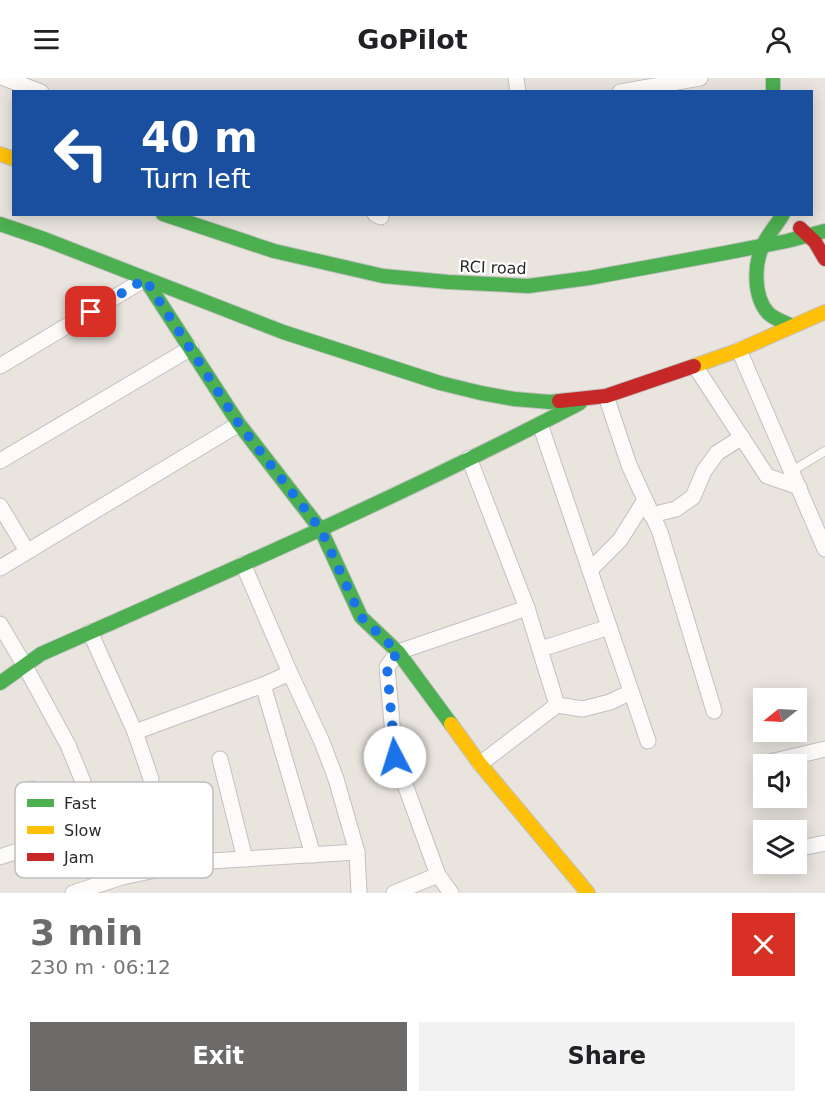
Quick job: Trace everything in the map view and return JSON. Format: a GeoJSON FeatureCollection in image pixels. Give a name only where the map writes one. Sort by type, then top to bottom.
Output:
{"type":"FeatureCollection","features":[{"type":"Feature","properties":{"kind":"main road","name":"RCI road"},"geometry":{"type":"LineString","coordinates":[[169,216],[274,251],[383,276],[528,286],[589,278],[762,246],[825,231]]}},
{"type":"Feature","properties":{"kind":"main road"},"geometry":{"type":"LineString","coordinates":[[782,216],[762,246],[757,272],[759,294],[766,310],[777,320],[792,326]]}},
{"type":"Feature","properties":{"kind":"main road"},"geometry":{"type":"LineString","coordinates":[[784,216],[809,235],[820,248],[825,259]]}},
{"type":"Feature","properties":{"kind":"main road"},"geometry":{"type":"LineString","coordinates":[[0,224],[283,332],[440,383],[514,399],[550,402],[606,396],[740,350],[825,312]]}},
{"type":"Feature","properties":{"kind":"main road"},"geometry":{"type":"LineString","coordinates":[[145,279],[239,424],[321,530],[361,617],[398,652],[480,764],[588,893]]}},
{"type":"Feature","properties":{"kind":"main road"},"geometry":{"type":"LineString","coordinates":[[0,683],[41,654],[321,530],[588,399]]}},
{"type":"Feature","properties":{"kind":"street"},"geometry":{"type":"LineString","coordinates":[[4,78],[36,90]]}},
{"type":"Feature","properties":{"kind":"street"},"geometry":{"type":"LineString","coordinates":[[631,90],[700,78]]}},
{"type":"Feature","properties":{"kind":"street"},"geometry":{"type":"LineString","coordinates":[[0,366],[145,279]]}},
{"type":"Feature","properties":{"kind":"street"},"geometry":{"type":"LineString","coordinates":[[0,461],[191,348]]}},
{"type":"Feature","properties":{"kind":"street"},"geometry":{"type":"LineString","coordinates":[[740,350],[825,549]]}},
{"type":"Feature","properties":{"kind":"street"},"geometry":{"type":"LineString","coordinates":[[695,366],[767,476],[798,487]]}},
{"type":"Feature","properties":{"kind":"street"},"geometry":{"type":"LineString","coordinates":[[606,396],[629,465],[660,532],[714,711]]}},
{"type":"Feature","properties":{"kind":"street"},"geometry":{"type":"LineString","coordinates":[[0,568],[239,424]]}},
{"type":"Feature","properties":{"kind":"street"},"geometry":{"type":"LineString","coordinates":[[540,424],[648,741]]}},
{"type":"Feature","properties":{"kind":"street"},"geometry":{"type":"LineString","coordinates":[[651,515],[676,509],[693,497],[704,471],[717,453],[742,437]]}},
{"type":"Feature","properties":{"kind":"street"},"geometry":{"type":"LineString","coordinates":[[469,458],[527,608],[557,705]]}},
{"type":"Feature","properties":{"kind":"street"},"geometry":{"type":"LineString","coordinates":[[590,570],[620,540],[645,500]]}},
{"type":"Feature","properties":{"kind":"street"},"geometry":{"type":"LineString","coordinates":[[0,506],[27,551]]}},
{"type":"Feature","properties":{"kind":"street"},"geometry":{"type":"LineString","coordinates":[[243,564],[322,742],[336,779],[357,852],[359,893]]}},
{"type":"Feature","properties":{"kind":"street"},"geometry":{"type":"LineString","coordinates":[[452,893],[438,875],[395,757],[387,667],[398,652],[527,608]]}},
{"type":"Feature","properties":{"kind":"street"},"geometry":{"type":"LineString","coordinates":[[0,624],[68,745],[83,782]]}},
{"type":"Feature","properties":{"kind":"street"},"geometry":{"type":"LineString","coordinates":[[541,649],[609,627]]}},
{"type":"Feature","properties":{"kind":"street"},"geometry":{"type":"LineString","coordinates":[[90,632],[135,732],[151,779]]}},
{"type":"Feature","properties":{"kind":"street"},"geometry":{"type":"LineString","coordinates":[[135,732],[290,673]]}},
{"type":"Feature","properties":{"kind":"street"},"geometry":{"type":"LineString","coordinates":[[263,685],[313,855]]}},
{"type":"Feature","properties":{"kind":"street"},"geometry":{"type":"LineString","coordinates":[[480,764],[557,705],[583,709],[610,702],[631,692]]}},
{"type":"Feature","properties":{"kind":"street"},"geometry":{"type":"LineString","coordinates":[[804,754],[825,749]]}},
{"type":"Feature","properties":{"kind":"street"},"geometry":{"type":"LineString","coordinates":[[220,759],[245,859]]}},
{"type":"Feature","properties":{"kind":"street"},"geometry":{"type":"LineString","coordinates":[[807,847],[825,843]]}},
{"type":"Feature","properties":{"kind":"street"},"geometry":{"type":"LineString","coordinates":[[0,857],[15,852]]}},
{"type":"Feature","properties":{"kind":"street"},"geometry":{"type":"LineString","coordinates":[[213,861],[357,852]]}},
{"type":"Feature","properties":{"kind":"street"},"geometry":{"type":"LineString","coordinates":[[394,893],[438,875]]}},
{"type":"Feature","properties":{"kind":"street"},"geometry":{"type":"LineString","coordinates":[[74,893],[104,888],[120,878]]}},
{"type":"Feature","properties":{"kind":"lane"},"geometry":{"type":"LineString","coordinates":[[792,471],[825,451]]}},
{"type":"Feature","properties":{"kind":"traffic: fast"},"geometry":{"type":"LineString","coordinates":[[773,78],[773,90]]}},
{"type":"Feature","properties":{"kind":"traffic: fast"},"geometry":{"type":"LineString","coordinates":[[169,216],[274,251],[383,276],[528,286],[589,278],[725,253],[825,231]]}},
{"type":"Feature","properties":{"kind":"traffic: fast"},"geometry":{"type":"LineString","coordinates":[[782,216],[763,245],[756,280],[760,298],[768,313],[792,326]]}},
{"type":"Feature","properties":{"kind":"traffic: fast"},"geometry":{"type":"LineString","coordinates":[[0,224],[283,332],[440,383],[514,399],[559,401]]}},
{"type":"Feature","properties":{"kind":"traffic: fast"},"geometry":{"type":"LineString","coordinates":[[145,279],[239,424],[321,530],[361,617],[398,652],[451,724]]}},
{"type":"Feature","properties":{"kind":"traffic: fast"},"geometry":{"type":"LineString","coordinates":[[0,683],[41,654],[380,502],[580,403]]}},
{"type":"Feature","properties":{"kind":"traffic: slow"},"geometry":{"type":"LineString","coordinates":[[0,154],[12,158]]}},
{"type":"Feature","properties":{"kind":"traffic: slow"},"geometry":{"type":"LineString","coordinates":[[694,366],[739,350],[825,312]]}},
{"type":"Feature","properties":{"kind":"traffic: slow"},"geometry":{"type":"LineString","coordinates":[[451,724],[480,764],[588,893]]}},
{"type":"Feature","properties":{"kind":"traffic: jam"},"geometry":{"type":"LineString","coordinates":[[800,228],[815,242],[825,259]]}},
{"type":"Feature","properties":{"kind":"traffic: jam"},"geometry":{"type":"LineString","coordinates":[[559,401],[606,396],[694,366]]}},
{"type":"Feature","properties":{"kind":"route"},"geometry":{"type":"LineString","coordinates":[[91,312],[145,279],[239,424],[321,530],[361,617],[398,652],[387,667],[395,757]]}}]}
